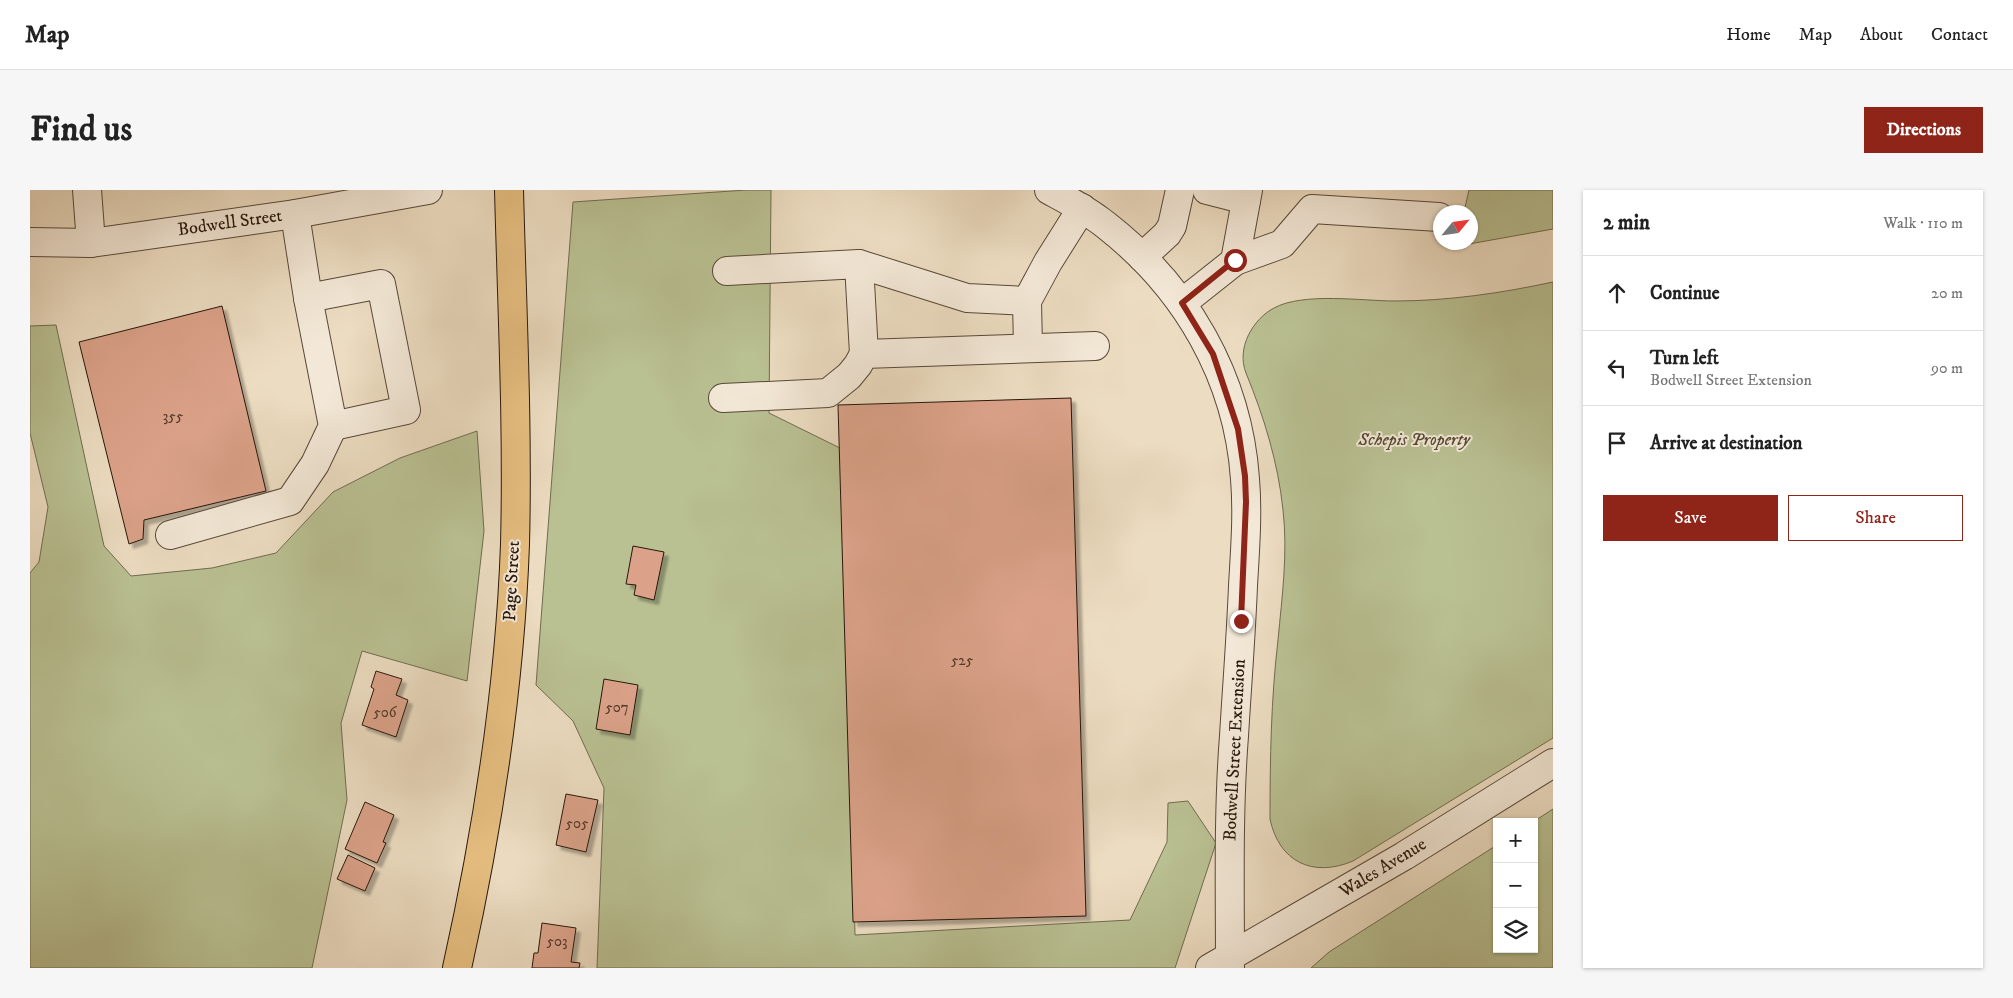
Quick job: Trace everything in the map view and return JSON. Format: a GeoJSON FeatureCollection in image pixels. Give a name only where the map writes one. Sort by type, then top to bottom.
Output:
{"type":"FeatureCollection","features":[{"type":"Feature","properties":{"kind":"main road","name":"Page Street"},"geometry":{"type":"LineString","coordinates":[[457,968],[492,786],[501,718],[511,605],[516,494],[509,190]]}},
{"type":"Feature","properties":{"kind":"street"},"geometry":{"type":"LineString","coordinates":[[87,190],[91,243]]}},
{"type":"Feature","properties":{"kind":"street","name":"Bodwell Street"},"geometry":{"type":"LineString","coordinates":[[30,242],[91,243],[295,214],[363,195],[428,190]]}},
{"type":"Feature","properties":{"kind":"street","name":"Bodwell Street Extension"},"geometry":{"type":"LineString","coordinates":[[1049,190],[1082,208],[1108,226],[1142,257],[1182,303],[1213,354],[1232,406],[1238,429],[1245,476],[1246,546],[1230,790],[1223,964]]}},
{"type":"Feature","properties":{"kind":"street"},"geometry":{"type":"LineString","coordinates":[[1142,257],[1167,234],[1172,226],[1180,190]]}},
{"type":"Feature","properties":{"kind":"street"},"geometry":{"type":"LineString","coordinates":[[1207,190],[1247,195],[1235,260]]}},
{"type":"Feature","properties":{"kind":"street"},"geometry":{"type":"LineString","coordinates":[[1182,303],[1235,260],[1282,244],[1314,200],[1433,216]]}},
{"type":"Feature","properties":{"kind":"street"},"geometry":{"type":"LineString","coordinates":[[1028,348],[1027,301],[1048,262],[1082,208]]}},
{"type":"Feature","properties":{"kind":"street"},"geometry":{"type":"LineString","coordinates":[[170,535],[290,502],[315,464],[333,426],[308,298],[295,214]]}},
{"type":"Feature","properties":{"kind":"street"},"geometry":{"type":"LineString","coordinates":[[726,270],[859,264],[967,298],[1027,301]]}},
{"type":"Feature","properties":{"kind":"street"},"geometry":{"type":"LineString","coordinates":[[723,398],[828,393],[849,376],[864,354],[859,264]]}},
{"type":"Feature","properties":{"kind":"street"},"geometry":{"type":"LineString","coordinates":[[308,298],[381,284],[406,410],[333,426]]}},
{"type":"Feature","properties":{"kind":"street"},"geometry":{"type":"LineString","coordinates":[[864,354],[1095,346]]}},
{"type":"Feature","properties":{"kind":"street","name":"Wales Avenue"},"geometry":{"type":"LineString","coordinates":[[1223,964],[1404,856],[1553,763]]}},
{"type":"Feature","properties":{"kind":"green space"},"geometry":{"type":"Polygon","coordinates":[[[746,190],[771,190],[769,413],[844,450],[855,935],[1130,920],[1167,842],[1168,803],[1188,801],[1216,843],[1175,968],[597,968],[604,788],[573,721],[536,685],[573,202],[746,190]]]}},
{"type":"Feature","properties":{"kind":"green space"},"geometry":{"type":"Polygon","coordinates":[[[1469,190],[1553,190],[1553,229],[1478,242],[1478,205],[1466,205],[1469,190]]]}},
{"type":"Feature","properties":{"kind":"green space","name":"Schepis Property"},"geometry":{"type":"Polygon","coordinates":[[[1553,282],[1553,738],[1353,861],[1324,868],[1312,867],[1300,862],[1290,856],[1281,846],[1270,819],[1272,707],[1284,575],[1285,543],[1281,492],[1274,457],[1259,406],[1243,363],[1243,354],[1248,335],[1259,319],[1266,313],[1286,303],[1301,300],[1333,298],[1395,301],[1435,300],[1495,293],[1553,282]]]}},
{"type":"Feature","properties":{"kind":"green space"},"geometry":{"type":"Polygon","coordinates":[[[56,325],[104,546],[131,576],[212,568],[276,553],[333,492],[400,458],[477,431],[484,531],[467,681],[362,651],[341,723],[347,800],[312,968],[30,968],[30,573],[39,562],[48,507],[30,433],[30,326],[56,325]]]}},
{"type":"Feature","properties":{"kind":"green space"},"geometry":{"type":"Polygon","coordinates":[[[1553,809],[1553,968],[1311,968],[1329,952],[1493,848],[1493,953],[1538,953],[1538,819],[1553,809]]]}},
{"type":"Feature","properties":{"kind":"building"},"geometry":{"type":"Polygon","coordinates":[[[222,306],[266,491],[144,520],[143,539],[129,544],[79,342],[222,306]]]}},
{"type":"Feature","properties":{"kind":"building"},"geometry":{"type":"Polygon","coordinates":[[[1071,398],[1086,916],[853,922],[838,405],[1071,398]]]}},
{"type":"Feature","properties":{"kind":"building"},"geometry":{"type":"Polygon","coordinates":[[[633,546],[664,552],[654,600],[634,595],[636,585],[626,584],[633,546]]]}},
{"type":"Feature","properties":{"kind":"building"},"geometry":{"type":"Polygon","coordinates":[[[376,671],[402,679],[396,695],[408,700],[396,737],[362,725],[374,689],[371,687],[376,671]]]}},
{"type":"Feature","properties":{"kind":"building"},"geometry":{"type":"Polygon","coordinates":[[[604,679],[638,685],[630,735],[596,729],[604,679]]]}},
{"type":"Feature","properties":{"kind":"building"},"geometry":{"type":"Polygon","coordinates":[[[566,794],[598,800],[586,852],[556,845],[566,794]]]}},
{"type":"Feature","properties":{"kind":"building"},"geometry":{"type":"Polygon","coordinates":[[[365,802],[394,815],[383,842],[386,843],[377,863],[345,849],[365,802]]]}},
{"type":"Feature","properties":{"kind":"building"},"geometry":{"type":"Polygon","coordinates":[[[348,855],[375,868],[365,891],[337,879],[348,855]]]}},
{"type":"Feature","properties":{"kind":"building"},"geometry":{"type":"Polygon","coordinates":[[[542,923],[576,928],[571,962],[580,963],[579,968],[532,968],[534,953],[538,953],[542,923]]]}},
{"type":"Feature","properties":{"kind":"route"},"geometry":{"type":"LineString","coordinates":[[1235,260],[1182,303],[1213,354],[1232,406],[1238,429],[1245,476],[1246,502],[1246,546],[1241,621]]}}]}
